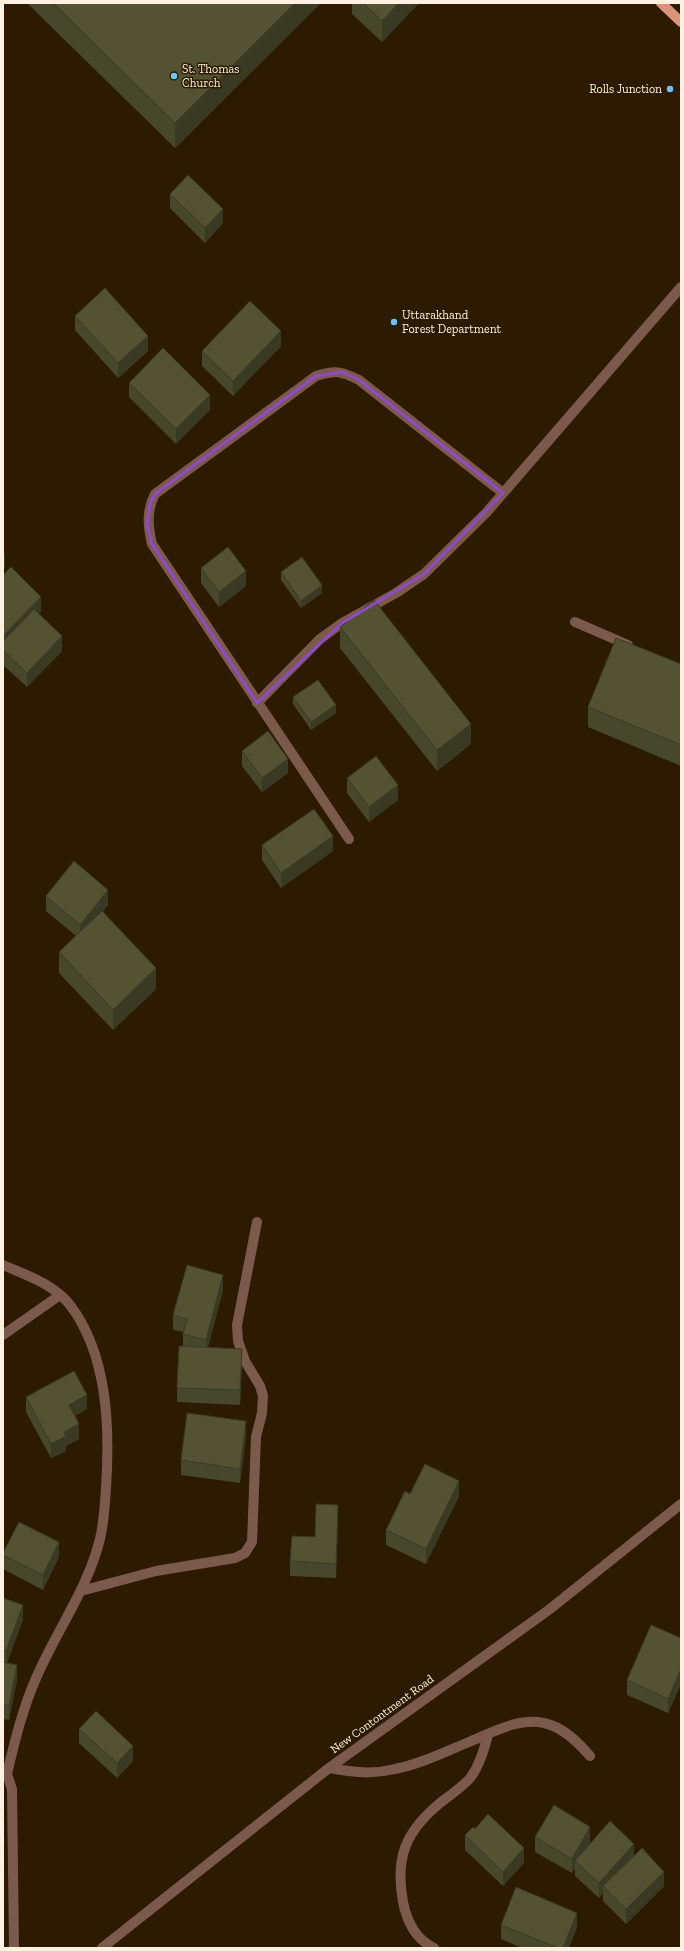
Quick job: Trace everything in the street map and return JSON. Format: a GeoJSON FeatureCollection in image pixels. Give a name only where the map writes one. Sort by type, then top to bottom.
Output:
{"type":"FeatureCollection","features":[{"type":"Feature","properties":{"kind":"main road"},"geometry":{"type":"LineString","coordinates":[[661,3],[681,22]]}},
{"type":"Feature","properties":{"kind":"street"},"geometry":{"type":"LineString","coordinates":[[257,703],[320,639],[342,623],[396,593],[424,574],[486,513],[681,287]]}},
{"type":"Feature","properties":{"kind":"street"},"geometry":{"type":"LineString","coordinates":[[348,839],[152,544],[148,525],[150,504],[155,494],[316,376],[329,372],[343,372],[359,380],[503,494]]}},
{"type":"Feature","properties":{"kind":"street"},"geometry":{"type":"LineString","coordinates":[[576,622],[639,650]]}},
{"type":"Feature","properties":{"kind":"street"},"geometry":{"type":"LineString","coordinates":[[81,1591],[156,1571],[235,1558],[245,1553],[252,1542],[256,1438],[262,1413],[263,1396],[260,1386],[238,1341],[237,1324],[257,1222]]}},
{"type":"Feature","properties":{"kind":"street"},"geometry":{"type":"LineString","coordinates":[[3,1265],[38,1280],[60,1295],[70,1304],[85,1330],[102,1382],[106,1407],[108,1461],[100,1539],[81,1591],[37,1676],[18,1729],[5,1772],[12,1789],[14,1948]]}},
{"type":"Feature","properties":{"kind":"street"},"geometry":{"type":"LineString","coordinates":[[3,1335],[60,1295]]}},
{"type":"Feature","properties":{"kind":"street","name":"New Contontment Road"},"geometry":{"type":"LineString","coordinates":[[102,1948],[175,1892],[329,1768],[550,1609],[681,1504]]}},
{"type":"Feature","properties":{"kind":"street"},"geometry":{"type":"LineString","coordinates":[[329,1768],[361,1774],[394,1770],[428,1759],[503,1728],[523,1723],[543,1722],[559,1728],[579,1744],[590,1756]]}},
{"type":"Feature","properties":{"kind":"street"},"geometry":{"type":"LineString","coordinates":[[434,1948],[426,1944],[412,1929],[405,1912],[401,1890],[400,1867],[406,1843],[419,1823],[436,1806],[470,1778],[477,1767],[488,1735]]}},
{"type":"Feature","properties":{"kind":"highlighted area"},"geometry":{"type":"Polygon","coordinates":[[[343,372],[359,380],[503,493],[424,574],[342,623],[257,703],[152,544],[147,525],[150,504],[155,494],[316,376],[343,372]]]}},
{"type":"Feature","properties":{"kind":"building","name":"St. Thomas Church"},"geometry":{"type":"Polygon","coordinates":[[[53,3],[295,3],[175,123],[53,3]]]}},
{"type":"Feature","properties":{"kind":"building"},"geometry":{"type":"Polygon","coordinates":[[[363,3],[399,3],[382,21],[363,3]]]}},
{"type":"Feature","properties":{"kind":"building"},"geometry":{"type":"Polygon","coordinates":[[[188,175],[223,209],[205,228],[170,194],[188,175]]]}},
{"type":"Feature","properties":{"kind":"building"},"geometry":{"type":"Polygon","coordinates":[[[105,288],[148,336],[118,363],[75,316],[105,288]]]}},
{"type":"Feature","properties":{"kind":"building"},"geometry":{"type":"Polygon","coordinates":[[[250,301],[281,331],[233,381],[202,351],[250,301]]]}},
{"type":"Feature","properties":{"kind":"building"},"geometry":{"type":"Polygon","coordinates":[[[163,348],[210,395],[176,429],[129,383],[163,348]]]}},
{"type":"Feature","properties":{"kind":"building"},"geometry":{"type":"Polygon","coordinates":[[[228,547],[246,571],[219,592],[201,568],[228,547]]]}},
{"type":"Feature","properties":{"kind":"building"},"geometry":{"type":"Polygon","coordinates":[[[302,557],[322,585],[301,601],[281,572],[302,557]]]}},
{"type":"Feature","properties":{"kind":"building"},"geometry":{"type":"Polygon","coordinates":[[[11,567],[41,597],[3,635],[3,575],[11,567]]]}},
{"type":"Feature","properties":{"kind":"building"},"geometry":{"type":"Polygon","coordinates":[[[374,600],[471,724],[437,750],[340,627],[374,600]]]}},
{"type":"Feature","properties":{"kind":"building"},"geometry":{"type":"Polygon","coordinates":[[[34,609],[62,636],[27,673],[3,650],[3,641],[34,609]]]}},
{"type":"Feature","properties":{"kind":"building"},"geometry":{"type":"Polygon","coordinates":[[[616,638],[681,664],[681,745],[588,707],[616,638]]]}},
{"type":"Feature","properties":{"kind":"building"},"geometry":{"type":"Polygon","coordinates":[[[318,680],[336,705],[311,722],[293,697],[318,680]]]}},
{"type":"Feature","properties":{"kind":"building"},"geometry":{"type":"Polygon","coordinates":[[[268,731],[288,759],[262,778],[242,751],[268,731]]]}},
{"type":"Feature","properties":{"kind":"building"},"geometry":{"type":"Polygon","coordinates":[[[376,756],[398,785],[369,807],[347,778],[376,756]]]}},
{"type":"Feature","properties":{"kind":"building"},"geometry":{"type":"Polygon","coordinates":[[[314,809],[333,836],[281,873],[262,845],[314,809]]]}},
{"type":"Feature","properties":{"kind":"building"},"geometry":{"type":"Polygon","coordinates":[[[74,861],[108,890],[80,925],[46,896],[74,861]]]}},
{"type":"Feature","properties":{"kind":"building"},"geometry":{"type":"Polygon","coordinates":[[[102,911],[156,968],[113,1010],[59,952],[102,911]]]}},
{"type":"Feature","properties":{"kind":"building"},"geometry":{"type":"Polygon","coordinates":[[[187,1265],[223,1275],[206,1340],[183,1334],[187,1319],[173,1315],[187,1265]]]}},
{"type":"Feature","properties":{"kind":"building"},"geometry":{"type":"Polygon","coordinates":[[[179,1346],[242,1349],[240,1390],[177,1388],[179,1346]]]}},
{"type":"Feature","properties":{"kind":"building"},"geometry":{"type":"Polygon","coordinates":[[[74,1371],[87,1395],[69,1405],[79,1424],[64,1432],[66,1436],[51,1444],[26,1397],[74,1371]]]}},
{"type":"Feature","properties":{"kind":"building"},"geometry":{"type":"Polygon","coordinates":[[[187,1413],[246,1421],[240,1469],[181,1460],[187,1413]]]}},
{"type":"Feature","properties":{"kind":"building"},"geometry":{"type":"Polygon","coordinates":[[[425,1464],[459,1481],[426,1549],[386,1530],[405,1491],[410,1494],[425,1464]]]}},
{"type":"Feature","properties":{"kind":"building"},"geometry":{"type":"Polygon","coordinates":[[[316,1504],[338,1505],[336,1564],[290,1561],[292,1536],[315,1537],[316,1504]]]}},
{"type":"Feature","properties":{"kind":"building"},"geometry":{"type":"Polygon","coordinates":[[[19,1522],[59,1542],[43,1575],[3,1555],[19,1522]]]}},
{"type":"Feature","properties":{"kind":"building"},"geometry":{"type":"Polygon","coordinates":[[[3,1598],[23,1605],[6,1651],[3,1650],[3,1598]]]}},
{"type":"Feature","properties":{"kind":"building"},"geometry":{"type":"Polygon","coordinates":[[[651,1625],[681,1638],[681,1669],[668,1699],[627,1680],[651,1625]]]}},
{"type":"Feature","properties":{"kind":"building"},"geometry":{"type":"Polygon","coordinates":[[[3,1662],[17,1665],[9,1706],[3,1704],[3,1662]]]}},
{"type":"Feature","properties":{"kind":"building"},"geometry":{"type":"Polygon","coordinates":[[[96,1711],[133,1746],[117,1763],[79,1729],[96,1711]]]}},
{"type":"Feature","properties":{"kind":"building"},"geometry":{"type":"Polygon","coordinates":[[[554,1805],[590,1827],[572,1859],[535,1837],[554,1805]]]}},
{"type":"Feature","properties":{"kind":"building"},"geometry":{"type":"Polygon","coordinates":[[[488,1814],[524,1848],[503,1872],[465,1835],[473,1827],[475,1829],[488,1814]]]}},
{"type":"Feature","properties":{"kind":"building"},"geometry":{"type":"Polygon","coordinates":[[[610,1821],[634,1844],[599,1883],[575,1861],[610,1821]]]}},
{"type":"Feature","properties":{"kind":"building"},"geometry":{"type":"Polygon","coordinates":[[[642,1848],[664,1872],[626,1909],[603,1886],[642,1848]]]}},
{"type":"Feature","properties":{"kind":"building"},"geometry":{"type":"Polygon","coordinates":[[[516,1887],[577,1913],[563,1948],[558,1948],[501,1925],[516,1887]]]}},
{"type":"Feature","properties":{"kind":"place","name":"St. Thomas Church"},"geometry":{"type":"Point","coordinates":[174,76]}},
{"type":"Feature","properties":{"kind":"place","name":"Rolls Junction"},"geometry":{"type":"Point","coordinates":[670,89]}},
{"type":"Feature","properties":{"kind":"place","name":"Uttarakhand Forest Department"},"geometry":{"type":"Point","coordinates":[394,322]}}]}
